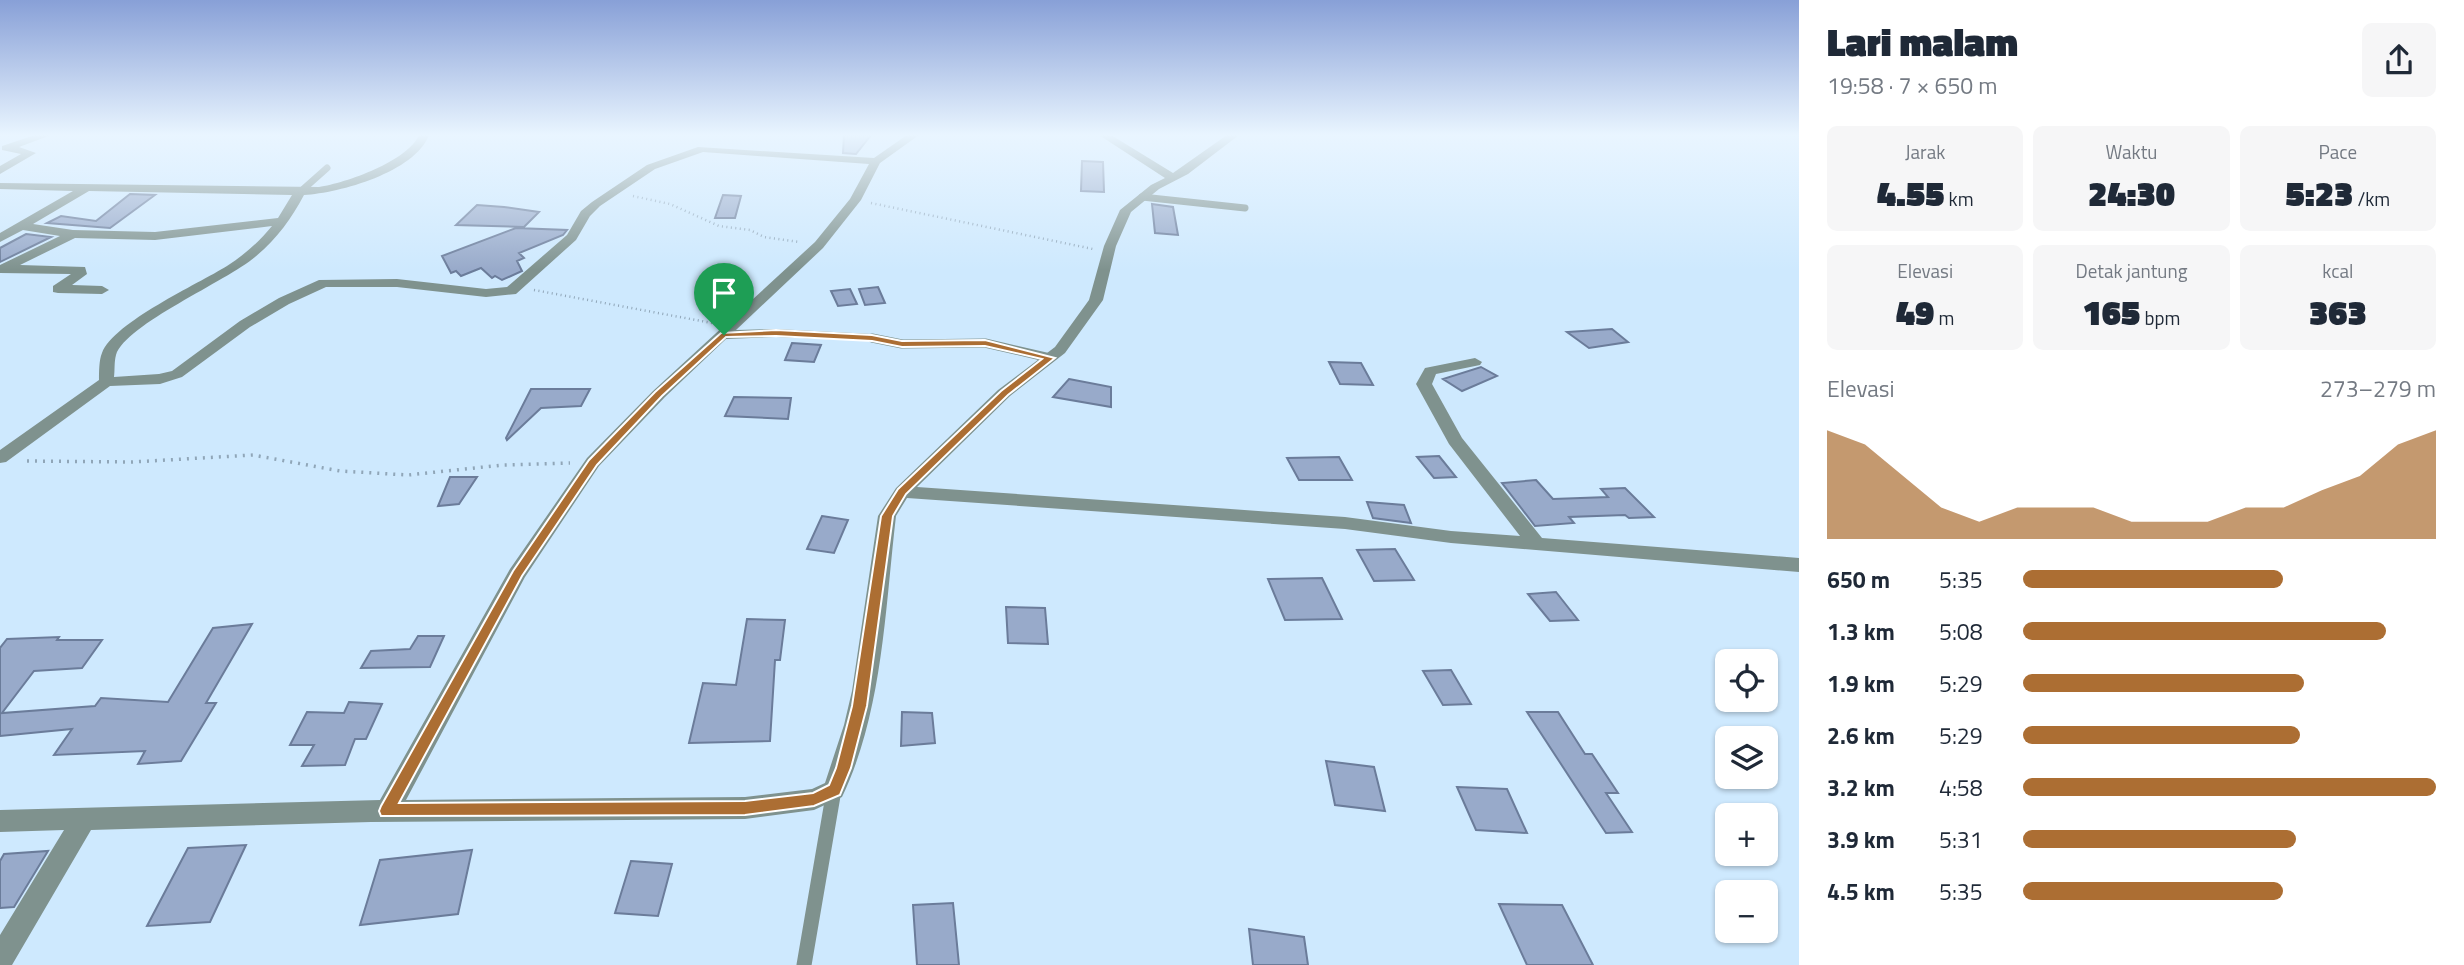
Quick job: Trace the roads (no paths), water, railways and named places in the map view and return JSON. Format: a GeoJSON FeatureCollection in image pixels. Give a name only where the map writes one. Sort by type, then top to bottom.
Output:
{"type":"FeatureCollection","features":[{"type":"Feature","properties":{"kind":"street"},"geometry":{"type":"LineString","coordinates":[[0,186],[300,192],[326,191],[354,185],[362,180]]}},
{"type":"Feature","properties":{"kind":"street"},"geometry":{"type":"LineString","coordinates":[[0,458],[106,382],[160,379],[177,374],[246,324],[284,301],[324,283],[397,283],[493,293],[518,287],[572,237],[590,209],[632,180]]}},
{"type":"Feature","properties":{"kind":"street"},"geometry":{"type":"LineString","coordinates":[[387,811],[517,574],[593,462],[659,394],[819,245],[855,200],[866,180]]}},
{"type":"Feature","properties":{"kind":"street"},"geometry":{"type":"LineString","coordinates":[[0,821],[387,811],[745,808],[814,799],[834,790],[844,768],[860,706],[887,516],[902,492],[1004,393],[1059,350],[1096,300],[1108,253],[1126,210],[1169,180]]}},
{"type":"Feature","properties":{"kind":"street"},"geometry":{"type":"LineString","coordinates":[[0,238],[88,187]]}},
{"type":"Feature","properties":{"kind":"street"},"geometry":{"type":"LineString","coordinates":[[106,382],[109,353],[118,340],[160,308],[249,256],[284,221],[300,192]]}},
{"type":"Feature","properties":{"kind":"street"},"geometry":{"type":"LineString","coordinates":[[22,226],[73,234],[155,236],[284,221]]}},
{"type":"Feature","properties":{"kind":"street"},"geometry":{"type":"LineString","coordinates":[[1,269],[73,234]]}},
{"type":"Feature","properties":{"kind":"street"},"geometry":{"type":"LineString","coordinates":[[1,269],[80,270],[80,274],[58,289],[102,290]]}},
{"type":"Feature","properties":{"kind":"street"},"geometry":{"type":"LineString","coordinates":[[728,330],[872,338]]}},
{"type":"Feature","properties":{"kind":"street"},"geometry":{"type":"LineString","coordinates":[[1475,362],[1430,371],[1424,383],[1455,440],[1535,542]]}},
{"type":"Feature","properties":{"kind":"street"},"geometry":{"type":"LineString","coordinates":[[902,492],[1345,523],[1451,537],[1799,565]]}},
{"type":"Feature","properties":{"kind":"street"},"geometry":{"type":"LineString","coordinates":[[0,960],[85,818]]}},
{"type":"Feature","properties":{"kind":"lane"},"geometry":{"type":"LineString","coordinates":[[300,192],[313,180]]}},
{"type":"Feature","properties":{"kind":"lane"},"geometry":{"type":"LineString","coordinates":[[1142,197],[1245,208]]}},
{"type":"Feature","properties":{"kind":"lane"},"geometry":{"type":"LineString","coordinates":[[872,338],[902,344],[985,343],[1050,358]]}},
{"type":"Feature","properties":{"kind":"lane"},"geometry":{"type":"LineString","coordinates":[[804,965],[834,790]]}}]}
